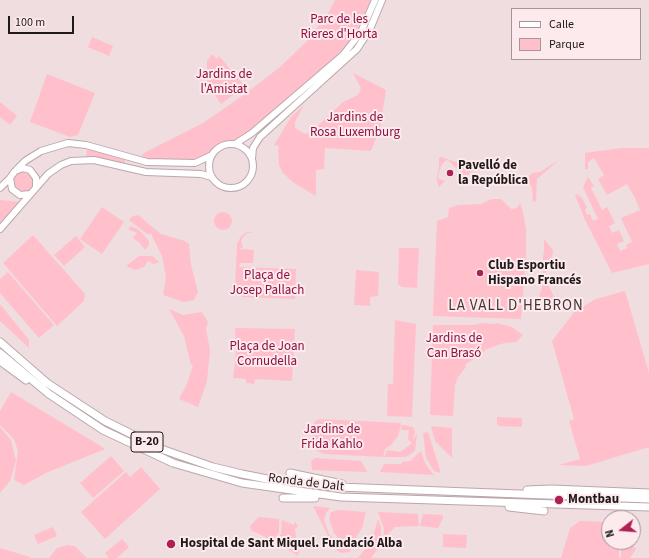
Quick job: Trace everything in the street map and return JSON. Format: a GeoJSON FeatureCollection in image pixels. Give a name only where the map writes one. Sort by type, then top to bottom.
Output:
{"type":"FeatureCollection","features":[{"type":"Feature","properties":{"kind":"highway","name":"Ronda de Dalt"},"geometry":{"type":"LineString","coordinates":[[0,342],[47,383],[81,407],[118,428],[164,450],[213,467],[242,474],[297,483],[354,488],[649,499]]}},
{"type":"Feature","properties":{"kind":"highway","name":"Ronda de Dalt"},"geometry":{"type":"LineString","coordinates":[[0,353],[49,394],[103,430],[173,463],[242,483],[341,497],[649,507]]}},
{"type":"Feature","properties":{"kind":"highway"},"geometry":{"type":"LineString","coordinates":[[0,361],[17,375],[49,394]]}},
{"type":"Feature","properties":{"kind":"highway"},"geometry":{"type":"LineString","coordinates":[[290,473],[336,482],[354,488]]}},
{"type":"Feature","properties":{"kind":"highway"},"geometry":{"type":"LineString","coordinates":[[487,492],[552,489],[649,493]]}},
{"type":"Feature","properties":{"kind":"highway"},"geometry":{"type":"LineString","coordinates":[[283,498],[341,497]]}},
{"type":"Feature","properties":{"kind":"highway"},"geometry":{"type":"LineString","coordinates":[[476,502],[544,511]]}},
{"type":"Feature","properties":{"kind":"main road"},"geometry":{"type":"LineString","coordinates":[[235,144],[250,135],[343,55],[361,32],[375,0]]}},
{"type":"Feature","properties":{"kind":"main road"},"geometry":{"type":"LineString","coordinates":[[0,232],[2,227],[48,174],[67,163],[82,160],[94,160],[146,172],[205,174],[212,177],[223,187],[240,187],[247,181],[252,173],[254,148],[260,137],[357,49],[370,29],[382,0]]}},
{"type":"Feature","properties":{"kind":"main road"},"geometry":{"type":"LineString","coordinates":[[0,188],[25,161],[41,151],[68,143],[86,145],[147,162],[195,163],[212,155],[223,144],[235,144],[246,149],[252,158]]}},
{"type":"Feature","properties":{"kind":"main road"},"geometry":{"type":"LineString","coordinates":[[212,155],[209,167],[212,177]]}},
{"type":"Feature","properties":{"kind":"main road"},"geometry":{"type":"LineString","coordinates":[[17,169],[26,168],[32,172],[36,178],[36,187]]}},
{"type":"Feature","properties":{"kind":"main road"},"geometry":{"type":"LineString","coordinates":[[10,178],[11,187],[15,193],[22,195],[30,194]]}},
{"type":"Feature","properties":{"kind":"green space","name":"Parc de les Rieres d'Horta"},"geometry":{"type":"Polygon","coordinates":[[[335,0],[371,0],[353,37],[330,63],[239,140],[230,140],[217,144],[202,159],[144,160],[142,155],[144,153],[203,123],[245,94],[280,67],[307,41],[329,12],[335,0]]]}},
{"type":"Feature","properties":{"kind":"green space"},"geometry":{"type":"Polygon","coordinates":[[[92,37],[113,46],[109,56],[88,47],[92,37]]]}},
{"type":"Feature","properties":{"kind":"green space","name":"Jardins de l'Amistat"},"geometry":{"type":"Polygon","coordinates":[[[212,54],[217,59],[219,56],[245,86],[221,104],[207,83],[207,61],[212,54]]]}},
{"type":"Feature","properties":{"kind":"green space","name":"Jardins de Rosa Luxemburg"},"geometry":{"type":"Polygon","coordinates":[[[353,73],[386,90],[380,128],[371,151],[325,148],[324,169],[316,170],[316,196],[294,183],[283,173],[279,165],[279,146],[274,145],[291,117],[304,105],[295,122],[295,128],[305,134],[310,133],[343,102],[358,95],[361,88],[353,73]]]}},
{"type":"Feature","properties":{"kind":"green space"},"geometry":{"type":"Polygon","coordinates":[[[47,74],[95,93],[78,135],[70,137],[30,122],[47,74]]]}},
{"type":"Feature","properties":{"kind":"green space"},"geometry":{"type":"Polygon","coordinates":[[[0,102],[17,116],[10,125],[0,117],[0,102]]]}},
{"type":"Feature","properties":{"kind":"green space"},"geometry":{"type":"Polygon","coordinates":[[[87,148],[125,160],[125,163],[122,164],[97,157],[86,157],[87,148]]]}},
{"type":"Feature","properties":{"kind":"green space"},"geometry":{"type":"Polygon","coordinates":[[[621,148],[649,148],[649,264],[612,273],[585,220],[575,195],[578,194],[579,197],[581,196],[587,208],[585,209],[587,215],[590,214],[593,221],[598,219],[583,187],[588,177],[594,186],[591,188],[602,210],[607,207],[615,223],[609,226],[612,233],[619,230],[624,241],[617,244],[620,251],[627,248],[626,245],[632,242],[621,218],[640,210],[634,196],[627,184],[607,195],[598,179],[604,175],[594,158],[588,162],[588,169],[585,169],[585,153],[621,148]]]}},
{"type":"Feature","properties":{"kind":"green space"},"geometry":{"type":"Polygon","coordinates":[[[441,157],[461,164],[478,164],[487,161],[481,168],[469,173],[469,175],[461,175],[462,169],[459,171],[448,160],[445,161],[441,166],[438,176],[439,179],[445,181],[439,187],[437,176],[439,158],[441,157]]]}},
{"type":"Feature","properties":{"kind":"green space"},"geometry":{"type":"Polygon","coordinates":[[[559,160],[537,179],[536,201],[533,202],[532,188],[528,181],[529,176],[533,173],[540,172],[559,160]]]}},
{"type":"Feature","properties":{"kind":"green space"},"geometry":{"type":"Polygon","coordinates":[[[23,171],[31,174],[34,182],[31,190],[23,193],[15,190],[12,182],[15,174],[23,171]]]}},
{"type":"Feature","properties":{"kind":"green space","name":"Club Esportiu Hispano Francés"},"geometry":{"type":"Polygon","coordinates":[[[492,199],[501,199],[511,209],[517,208],[520,203],[523,212],[526,229],[526,255],[521,319],[433,316],[437,221],[448,217],[449,208],[458,205],[481,204],[492,199]]]}},
{"type":"Feature","properties":{"kind":"green space"},"geometry":{"type":"Polygon","coordinates":[[[0,200],[20,202],[0,225],[0,200]]]}},
{"type":"Feature","properties":{"kind":"green space"},"geometry":{"type":"Polygon","coordinates":[[[102,207],[124,222],[102,254],[80,239],[102,207]]]}},
{"type":"Feature","properties":{"kind":"green space"},"geometry":{"type":"Polygon","coordinates":[[[223,212],[229,215],[232,221],[229,227],[223,230],[217,227],[214,221],[217,215],[223,212]]]}},
{"type":"Feature","properties":{"kind":"green space"},"geometry":{"type":"Polygon","coordinates":[[[138,215],[161,234],[185,241],[189,244],[191,265],[198,292],[194,300],[184,302],[163,295],[166,277],[162,256],[151,234],[147,234],[129,220],[133,216],[138,215]]]}},
{"type":"Feature","properties":{"kind":"green space"},"geometry":{"type":"Polygon","coordinates":[[[131,226],[139,230],[149,241],[149,245],[145,250],[140,243],[133,238],[137,233],[128,229],[131,226]]]}},
{"type":"Feature","properties":{"kind":"green space","name":"Plaça de Josep Pallach"},"geometry":{"type":"Polygon","coordinates":[[[247,232],[254,232],[247,233],[243,237],[241,242],[243,248],[240,249],[254,250],[253,263],[240,263],[239,267],[296,269],[295,299],[242,297],[242,289],[235,288],[237,244],[241,236],[247,232]]]}},
{"type":"Feature","properties":{"kind":"green space"},"geometry":{"type":"Polygon","coordinates":[[[33,235],[85,294],[84,301],[57,326],[3,263],[33,235]]]}},
{"type":"Feature","properties":{"kind":"green space"},"geometry":{"type":"Polygon","coordinates":[[[76,236],[85,247],[64,266],[54,255],[76,236]]]}},
{"type":"Feature","properties":{"kind":"green space"},"geometry":{"type":"Polygon","coordinates":[[[544,239],[553,250],[551,262],[544,276],[558,305],[553,307],[543,304],[539,297],[544,280],[542,266],[544,239]]]}},
{"type":"Feature","properties":{"kind":"green space"},"geometry":{"type":"Polygon","coordinates":[[[399,248],[419,248],[417,288],[402,287],[398,284],[399,248]]]}},
{"type":"Feature","properties":{"kind":"green space"},"geometry":{"type":"Polygon","coordinates":[[[139,256],[152,256],[159,262],[154,264],[148,261],[144,267],[135,270],[126,266],[139,256]]]}},
{"type":"Feature","properties":{"kind":"green space"},"geometry":{"type":"Polygon","coordinates":[[[356,270],[379,272],[378,296],[370,297],[370,306],[354,305],[356,270]]]}},
{"type":"Feature","properties":{"kind":"green space"},"geometry":{"type":"Polygon","coordinates":[[[8,272],[54,325],[39,338],[0,293],[0,279],[8,272]]]}},
{"type":"Feature","properties":{"kind":"green space"},"geometry":{"type":"Polygon","coordinates":[[[625,291],[649,373],[649,447],[586,466],[559,465],[580,459],[569,421],[574,419],[552,341],[575,311],[596,299],[625,291]]]}},
{"type":"Feature","properties":{"kind":"green space"},"geometry":{"type":"Polygon","coordinates":[[[0,304],[29,340],[29,348],[0,321],[0,304]]]}},
{"type":"Feature","properties":{"kind":"green space"},"geometry":{"type":"Polygon","coordinates":[[[169,309],[183,315],[202,312],[208,322],[206,329],[210,350],[207,381],[198,407],[179,399],[187,384],[193,365],[191,365],[184,336],[169,309]]]}},
{"type":"Feature","properties":{"kind":"green space"},"geometry":{"type":"Polygon","coordinates":[[[395,320],[416,324],[412,417],[387,416],[388,384],[393,384],[395,320]]]}},
{"type":"Feature","properties":{"kind":"green space","name":"Jardins de Can Brasó"},"geometry":{"type":"Polygon","coordinates":[[[482,323],[497,323],[512,327],[523,335],[516,342],[504,343],[484,350],[485,351],[465,365],[466,367],[458,377],[455,385],[453,416],[430,415],[433,325],[474,325],[482,323]]]}},
{"type":"Feature","properties":{"kind":"green space","name":"Plaça de Joan Cornudella"},"geometry":{"type":"Polygon","coordinates":[[[235,328],[295,329],[292,381],[255,379],[254,384],[246,383],[246,379],[233,378],[236,353],[235,328]]]}},
{"type":"Feature","properties":{"kind":"green space"},"geometry":{"type":"Polygon","coordinates":[[[11,392],[105,449],[46,473],[24,485],[14,480],[18,451],[14,439],[0,425],[0,411],[11,392]]]}},
{"type":"Feature","properties":{"kind":"green space"},"geometry":{"type":"Polygon","coordinates":[[[497,417],[522,418],[522,427],[499,426],[497,424],[497,417]]]}},
{"type":"Feature","properties":{"kind":"green space","name":"Jardins de Frida Kahlo"},"geometry":{"type":"Polygon","coordinates":[[[320,419],[401,423],[401,425],[398,436],[391,445],[385,449],[383,457],[325,454],[317,451],[312,444],[313,425],[315,421],[320,419]]]}},
{"type":"Feature","properties":{"kind":"green space"},"geometry":{"type":"Polygon","coordinates":[[[402,425],[413,427],[415,431],[413,440],[417,434],[415,451],[406,457],[384,457],[387,450],[400,452],[412,443],[408,439],[409,430],[401,430],[402,425]]]}},
{"type":"Feature","properties":{"kind":"green space"},"geometry":{"type":"Polygon","coordinates":[[[431,426],[452,428],[452,458],[435,441],[431,426]]]}},
{"type":"Feature","properties":{"kind":"green space"},"geometry":{"type":"Polygon","coordinates":[[[0,427],[11,440],[16,461],[10,481],[0,493],[0,427]]]}},
{"type":"Feature","properties":{"kind":"green space"},"geometry":{"type":"Polygon","coordinates":[[[428,432],[441,473],[434,471],[426,458],[423,433],[428,432]]]}},
{"type":"Feature","properties":{"kind":"green space"},"geometry":{"type":"Polygon","coordinates":[[[421,451],[425,463],[434,475],[380,472],[384,464],[401,464],[402,462],[410,461],[421,451]]]}},
{"type":"Feature","properties":{"kind":"green space"},"geometry":{"type":"Polygon","coordinates":[[[111,456],[124,471],[93,498],[80,483],[111,456]]]}},
{"type":"Feature","properties":{"kind":"green space"},"geometry":{"type":"Polygon","coordinates":[[[315,458],[361,461],[367,472],[312,470],[311,461],[315,458]]]}},
{"type":"Feature","properties":{"kind":"green space"},"geometry":{"type":"Polygon","coordinates":[[[141,467],[160,489],[105,539],[81,512],[126,472],[130,477],[141,467]]]}},
{"type":"Feature","properties":{"kind":"green space"},"geometry":{"type":"Polygon","coordinates":[[[313,506],[330,508],[326,513],[324,520],[329,534],[339,544],[347,546],[356,544],[349,552],[341,553],[334,548],[313,506]]]}},
{"type":"Feature","properties":{"kind":"green space"},"geometry":{"type":"Polygon","coordinates":[[[339,510],[366,512],[362,528],[355,539],[345,541],[338,538],[334,533],[329,519],[331,512],[339,510]]]}},
{"type":"Feature","properties":{"kind":"green space"},"geometry":{"type":"Polygon","coordinates":[[[378,512],[418,514],[419,526],[395,527],[388,534],[383,543],[384,529],[378,512]]]}},
{"type":"Feature","properties":{"kind":"green space"},"geometry":{"type":"Polygon","coordinates":[[[423,514],[443,515],[438,528],[420,526],[423,514]]]}},
{"type":"Feature","properties":{"kind":"green space"},"geometry":{"type":"Polygon","coordinates":[[[259,517],[279,519],[279,532],[275,539],[269,539],[251,530],[250,526],[259,517]]]}},
{"type":"Feature","properties":{"kind":"green space"},"geometry":{"type":"Polygon","coordinates":[[[378,519],[381,527],[381,544],[371,558],[358,558],[371,542],[378,519]]]}},
{"type":"Feature","properties":{"kind":"green space"},"geometry":{"type":"Polygon","coordinates":[[[282,520],[294,525],[295,522],[297,524],[298,527],[295,528],[297,548],[300,548],[298,556],[278,543],[277,540],[281,534],[282,520]]]}},
{"type":"Feature","properties":{"kind":"green space"},"geometry":{"type":"Polygon","coordinates":[[[580,521],[601,522],[601,550],[619,550],[619,558],[561,558],[570,528],[580,521]]]}},
{"type":"Feature","properties":{"kind":"green space"},"geometry":{"type":"Polygon","coordinates":[[[53,527],[57,536],[38,544],[34,535],[53,527]]]}},
{"type":"Feature","properties":{"kind":"green space"},"geometry":{"type":"Polygon","coordinates":[[[443,534],[467,535],[466,548],[443,547],[443,534]]]}},
{"type":"Feature","properties":{"kind":"green space"},"geometry":{"type":"Polygon","coordinates":[[[122,539],[129,547],[117,558],[109,558],[105,553],[122,539]]]}},
{"type":"Feature","properties":{"kind":"green space"},"geometry":{"type":"Polygon","coordinates":[[[67,545],[75,546],[87,558],[49,558],[57,548],[67,545]]]}},
{"type":"Feature","properties":{"kind":"green space"},"geometry":{"type":"Polygon","coordinates":[[[0,548],[30,557],[30,558],[0,558],[0,548]]]}},
{"type":"Feature","properties":{"kind":"green space"},"geometry":{"type":"Polygon","coordinates":[[[621,550],[635,550],[630,558],[621,558],[621,550]]]}},
{"type":"Feature","properties":{"kind":"place","name":"Pavelló de la República"},"geometry":{"type":"Point","coordinates":[450,173]}},
{"type":"Feature","properties":{"kind":"place","name":"Club Esportiu Hispano Francés"},"geometry":{"type":"Point","coordinates":[480,273]}},
{"type":"Feature","properties":{"kind":"place","name":"Montbau"},"geometry":{"type":"Point","coordinates":[559,500]}},
{"type":"Feature","properties":{"kind":"place","name":"Hospital de Sant Miquel. Fundació Alba"},"geometry":{"type":"Point","coordinates":[171,544]}},
{"type":"Feature","properties":{"kind":"district","name":"LA VALL D'HEBRON"},"geometry":{"type":"Point","coordinates":[516,307]}}]}
